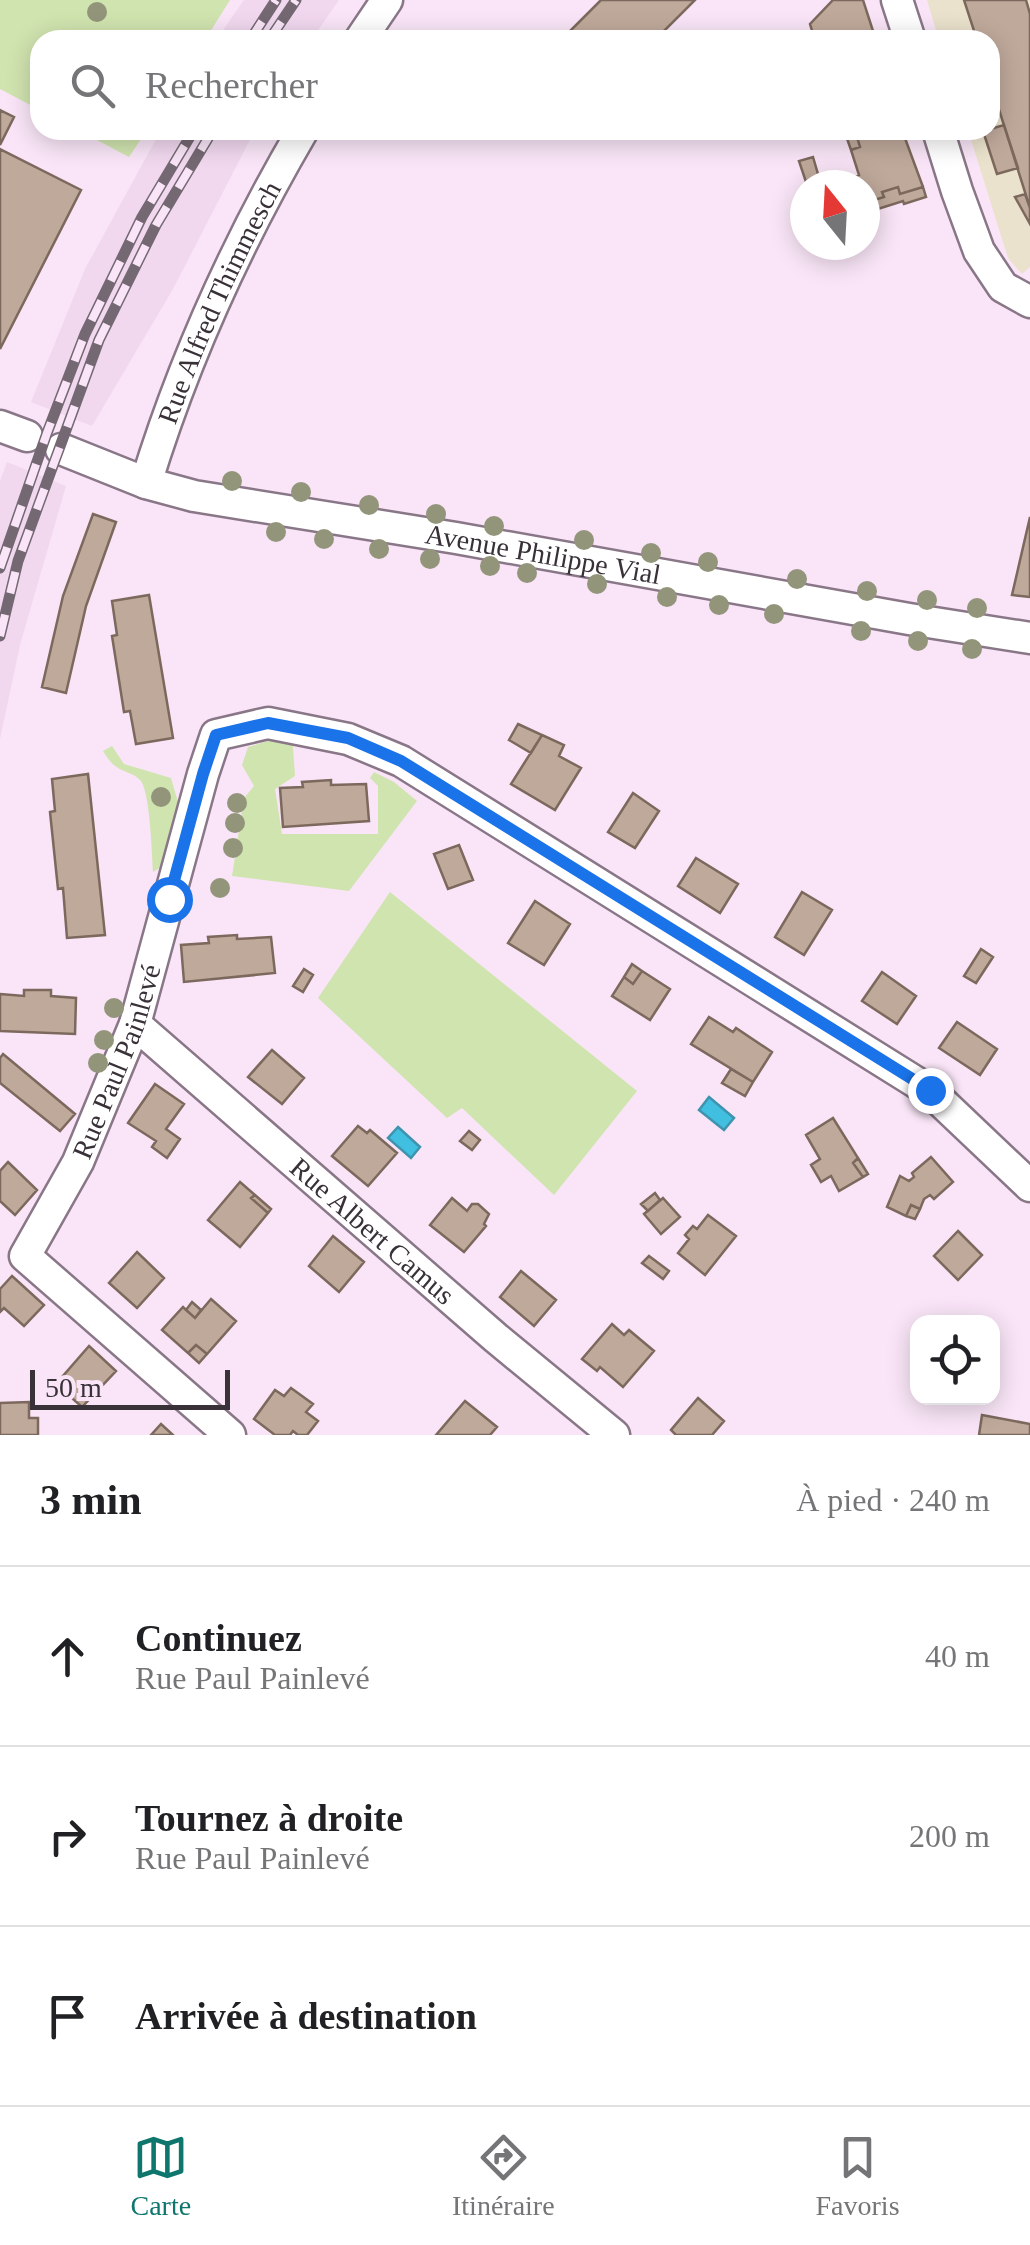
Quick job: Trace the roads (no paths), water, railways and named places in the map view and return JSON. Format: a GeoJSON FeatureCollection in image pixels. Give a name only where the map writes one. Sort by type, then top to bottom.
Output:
{"type":"FeatureCollection","features":[{"type":"Feature","properties":{"kind":"street"},"geometry":{"type":"LineString","coordinates":[[367,30],[387,0]]}},
{"type":"Feature","properties":{"kind":"street"},"geometry":{"type":"LineString","coordinates":[[897,0],[907,30]]}},
{"type":"Feature","properties":{"kind":"street","name":"Rue Alfred Thimmesch"},"geometry":{"type":"LineString","coordinates":[[146,482],[201,328],[298,140]]}},
{"type":"Feature","properties":{"kind":"street"},"geometry":{"type":"LineString","coordinates":[[941,140],[979,250],[1003,286],[1030,302]]}},
{"type":"Feature","properties":{"kind":"street","name":"Avenue Philippe Vial"},"geometry":{"type":"LineString","coordinates":[[60,449],[194,496],[1030,638]]}},
{"type":"Feature","properties":{"kind":"street","name":"Rue Paul Painlevé"},"geometry":{"type":"LineString","coordinates":[[230,1435],[25,1256],[78,1162],[135,1024],[216,735],[268,723],[348,738],[401,761],[930,1090],[1030,1186]]}},
{"type":"Feature","properties":{"kind":"street","name":"Rue Albert Camus"},"geometry":{"type":"LineString","coordinates":[[135,1024],[496,1338],[614,1435]]}},
{"type":"Feature","properties":{"kind":"water"},"geometry":{"type":"Polygon","coordinates":[[[709,1097],[734,1118],[724,1130],[699,1110],[709,1097]]]}},
{"type":"Feature","properties":{"kind":"water"},"geometry":{"type":"Polygon","coordinates":[[[398,1127],[420,1147],[411,1158],[388,1138],[398,1127]]]}},
{"type":"Feature","properties":{"kind":"railway"},"geometry":{"type":"LineString","coordinates":[[256,30],[276,0]]}},
{"type":"Feature","properties":{"kind":"railway"},"geometry":{"type":"LineString","coordinates":[[276,30],[296,0]]}},
{"type":"Feature","properties":{"kind":"railway"},"geometry":{"type":"LineString","coordinates":[[0,568],[85,334],[142,217],[188,140]]}},
{"type":"Feature","properties":{"kind":"railway"},"geometry":{"type":"LineString","coordinates":[[0,636],[18,561],[99,340],[156,225],[207,140]]}}]}
